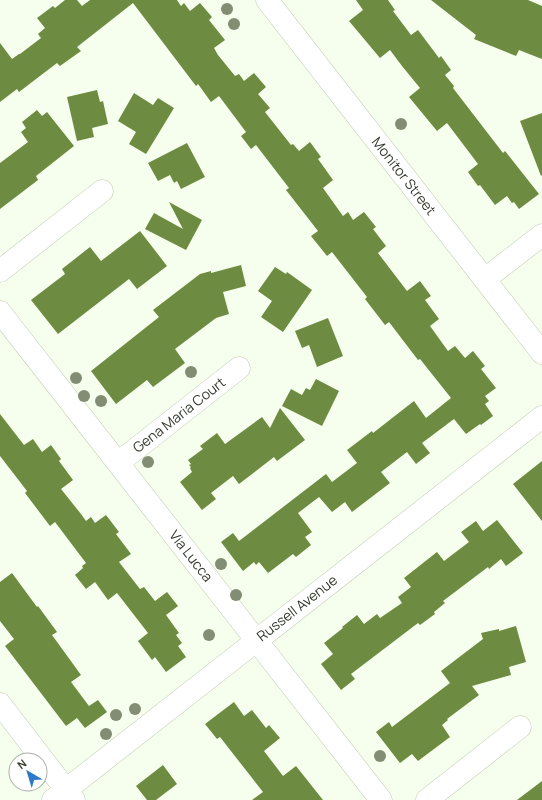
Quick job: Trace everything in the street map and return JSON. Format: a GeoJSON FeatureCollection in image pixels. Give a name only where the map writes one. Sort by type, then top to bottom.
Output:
{"type":"FeatureCollection","features":[{"type":"Feature","properties":{"kind":"street","name":"Monitor Street"},"geometry":{"type":"LineString","coordinates":[[267,0],[542,353]]}},
{"type":"Feature","properties":{"kind":"street"},"geometry":{"type":"LineString","coordinates":[[0,271],[102,191]]}},
{"type":"Feature","properties":{"kind":"street"},"geometry":{"type":"LineString","coordinates":[[485,279],[542,235]]}},
{"type":"Feature","properties":{"kind":"street","name":"Via Lucca"},"geometry":{"type":"LineString","coordinates":[[0,312],[381,800]]}},
{"type":"Feature","properties":{"kind":"street","name":"Gena Maria Court"},"geometry":{"type":"LineString","coordinates":[[118,463],[239,368]]}},
{"type":"Feature","properties":{"kind":"street","name":"Russell Avenue"},"geometry":{"type":"LineString","coordinates":[[64,796],[257,640],[542,417]]}},
{"type":"Feature","properties":{"kind":"street"},"geometry":{"type":"LineString","coordinates":[[0,704],[64,796]]}},
{"type":"Feature","properties":{"kind":"street"},"geometry":{"type":"LineString","coordinates":[[427,800],[520,727]]}},
{"type":"Feature","properties":{"kind":"building"},"geometry":{"type":"Polygon","coordinates":[[[65,0],[77,0],[82,6],[90,0],[177,0],[181,6],[184,3],[190,11],[200,3],[212,17],[209,20],[225,40],[214,48],[218,55],[235,76],[239,74],[244,81],[254,73],[266,87],[258,94],[270,108],[265,112],[291,145],[293,144],[299,151],[310,142],[321,157],[318,159],[333,180],[323,188],[343,216],[348,212],[353,220],[364,212],[376,227],[373,229],[386,246],[378,253],[407,291],[420,281],[431,296],[425,300],[439,319],[430,326],[448,351],[455,346],[465,358],[473,351],[485,366],[481,369],[496,388],[485,396],[489,401],[485,404],[493,416],[466,434],[454,419],[422,443],[430,453],[416,464],[407,452],[381,472],[390,483],[352,512],[345,502],[332,512],[319,497],[298,513],[312,532],[305,537],[311,545],[296,557],[293,554],[268,573],[259,562],[256,565],[254,562],[243,571],[221,542],[233,533],[239,541],[326,474],[332,482],[357,463],[347,450],[372,431],[373,433],[414,401],[426,418],[451,398],[420,359],[418,360],[389,322],[385,325],[365,299],[367,297],[332,252],[327,256],[311,236],[318,231],[286,190],[289,188],[256,145],[251,149],[241,136],[246,132],[219,96],[211,102],[198,84],[196,86],[133,3],[77,47],[81,51],[60,66],[57,63],[19,92],[17,89],[0,102],[0,43],[12,59],[20,54],[41,38],[38,34],[45,28],[37,18],[53,6],[55,8],[65,0]]]}},
{"type":"Feature","properties":{"kind":"building"},"geometry":{"type":"Polygon","coordinates":[[[356,0],[388,0],[395,10],[393,11],[411,35],[418,30],[439,58],[441,56],[451,70],[445,75],[454,86],[453,88],[503,153],[505,151],[539,194],[519,209],[507,196],[495,205],[468,172],[478,164],[447,123],[437,131],[409,97],[420,88],[390,50],[380,58],[349,21],[363,10],[356,0]]]}},
{"type":"Feature","properties":{"kind":"building"},"geometry":{"type":"Polygon","coordinates":[[[431,0],[528,0],[542,6],[542,59],[519,50],[516,56],[474,39],[476,35],[431,0]]]}},
{"type":"Feature","properties":{"kind":"building"},"geometry":{"type":"Polygon","coordinates":[[[97,90],[100,102],[103,101],[108,124],[92,128],[94,137],[77,141],[67,97],[97,90]]]}},
{"type":"Feature","properties":{"kind":"building"},"geometry":{"type":"Polygon","coordinates":[[[134,93],[153,105],[158,98],[174,108],[146,154],[129,144],[136,132],[118,121],[134,93]]]}},
{"type":"Feature","properties":{"kind":"building"},"geometry":{"type":"Polygon","coordinates":[[[37,110],[42,116],[47,112],[74,146],[36,176],[38,180],[0,209],[0,163],[28,142],[21,132],[26,128],[22,122],[37,110]]]}},
{"type":"Feature","properties":{"kind":"building"},"geometry":{"type":"Polygon","coordinates":[[[542,113],[542,175],[541,176],[520,121],[542,113]]]}},
{"type":"Feature","properties":{"kind":"building"},"geometry":{"type":"Polygon","coordinates":[[[187,143],[205,177],[181,189],[177,181],[174,183],[170,175],[158,181],[148,163],[187,143]]]}},
{"type":"Feature","properties":{"kind":"building"},"geometry":{"type":"Polygon","coordinates":[[[169,202],[202,220],[186,250],[145,229],[154,213],[183,229],[169,202]]]}},
{"type":"Feature","properties":{"kind":"building"},"geometry":{"type":"Polygon","coordinates":[[[140,231],[167,266],[137,289],[129,279],[58,334],[31,300],[65,274],[62,269],[90,247],[101,261],[140,231]]]}},
{"type":"Feature","properties":{"kind":"building"},"geometry":{"type":"Polygon","coordinates":[[[241,265],[246,286],[223,292],[229,314],[216,318],[175,349],[185,363],[153,387],[147,380],[116,404],[91,371],[159,317],[153,310],[200,274],[211,271],[211,273],[241,265]]]}},
{"type":"Feature","properties":{"kind":"building"},"geometry":{"type":"Polygon","coordinates":[[[275,267],[286,274],[287,272],[312,290],[283,332],[261,317],[272,301],[258,291],[275,267]]]}},
{"type":"Feature","properties":{"kind":"building"},"geometry":{"type":"Polygon","coordinates":[[[328,318],[343,356],[317,367],[309,345],[302,348],[295,331],[328,318]]]}},
{"type":"Feature","properties":{"kind":"building"},"geometry":{"type":"Polygon","coordinates":[[[316,379],[339,391],[322,426],[282,406],[291,389],[302,395],[306,388],[310,390],[316,379]]]}},
{"type":"Feature","properties":{"kind":"building"},"geometry":{"type":"Polygon","coordinates":[[[280,408],[305,440],[277,461],[274,457],[239,484],[233,476],[211,493],[216,499],[202,510],[180,482],[192,472],[189,465],[191,464],[188,460],[203,449],[200,446],[217,433],[225,444],[262,417],[270,428],[280,408]]]}},
{"type":"Feature","properties":{"kind":"building"},"geometry":{"type":"Polygon","coordinates":[[[0,414],[24,445],[33,439],[42,452],[51,445],[61,459],[59,461],[73,480],[61,489],[86,521],[91,517],[95,523],[106,515],[119,532],[116,534],[131,554],[119,562],[140,589],[144,587],[155,601],[167,592],[178,606],[166,615],[179,633],[176,635],[182,643],[178,646],[186,657],[166,672],[155,657],[152,660],[138,641],[148,633],[117,593],[108,600],[95,582],[86,589],[75,575],[86,563],[55,522],[50,526],[25,493],[27,491],[0,456],[0,414]]]}},
{"type":"Feature","properties":{"kind":"building"},"geometry":{"type":"Polygon","coordinates":[[[542,461],[542,521],[513,484],[542,461]]]}},
{"type":"Feature","properties":{"kind":"building"},"geometry":{"type":"Polygon","coordinates":[[[497,520],[523,553],[506,566],[501,559],[489,569],[488,567],[443,601],[445,603],[434,612],[435,614],[420,625],[418,623],[351,674],[355,679],[341,690],[321,664],[333,654],[324,643],[357,615],[364,624],[377,614],[380,618],[402,603],[398,597],[411,587],[404,578],[437,552],[444,561],[469,542],[461,532],[476,521],[483,531],[497,520]]]}},
{"type":"Feature","properties":{"kind":"building"},"geometry":{"type":"Polygon","coordinates":[[[12,573],[57,632],[52,635],[81,675],[71,682],[89,706],[98,700],[107,712],[85,728],[77,718],[66,726],[5,646],[14,639],[0,621],[0,582],[12,573]]]}},
{"type":"Feature","properties":{"kind":"building"},"geometry":{"type":"Polygon","coordinates":[[[516,626],[526,662],[509,667],[511,675],[472,686],[479,695],[447,719],[448,720],[442,725],[450,737],[418,761],[412,754],[400,763],[376,732],[389,722],[392,727],[450,683],[441,671],[483,639],[481,633],[499,629],[499,631],[516,626]]]}},
{"type":"Feature","properties":{"kind":"building"},"geometry":{"type":"Polygon","coordinates":[[[234,702],[244,716],[252,710],[266,728],[269,725],[280,738],[264,751],[283,776],[296,766],[323,800],[252,800],[263,792],[220,737],[217,739],[205,724],[234,702]]]}},
{"type":"Feature","properties":{"kind":"building"},"geometry":{"type":"Polygon","coordinates":[[[163,765],[177,784],[156,800],[147,800],[136,786],[163,765]]]}},
{"type":"Feature","properties":{"kind":"building"},"geometry":{"type":"Polygon","coordinates":[[[542,781],[542,800],[517,800],[542,781]]]}}]}
